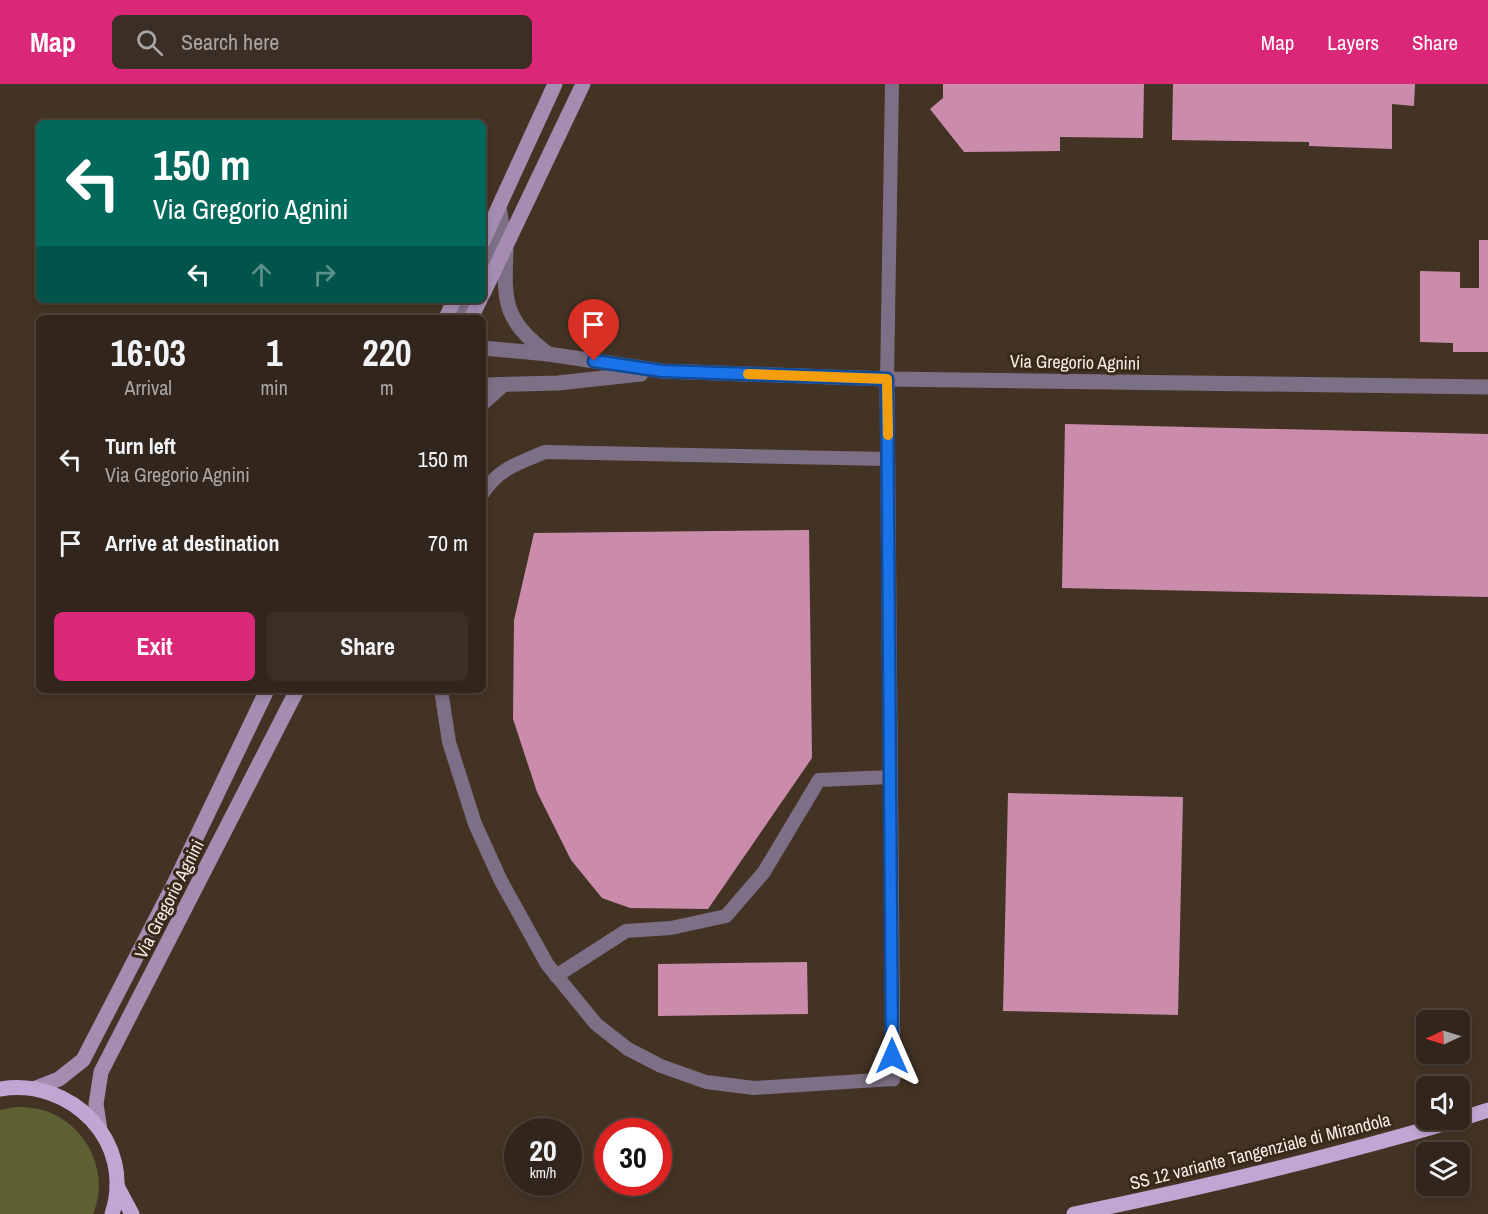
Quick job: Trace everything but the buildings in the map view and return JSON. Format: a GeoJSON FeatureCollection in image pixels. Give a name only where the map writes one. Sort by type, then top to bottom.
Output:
{"type":"FeatureCollection","features":[{"type":"Feature","properties":{"kind":"main road"},"geometry":{"type":"LineString","coordinates":[[486,235],[555,84]]}},
{"type":"Feature","properties":{"kind":"main road"},"geometry":{"type":"LineString","coordinates":[[486,288],[583,84]]}},
{"type":"Feature","properties":{"kind":"main road","name":"Via Gregorio Agnini"},"geometry":{"type":"LineString","coordinates":[[36,1088],[59,1079],[83,1060],[174,884],[266,693]]}},
{"type":"Feature","properties":{"kind":"main road","name":"Via Gregorio Agnini"},"geometry":{"type":"LineString","coordinates":[[100,1130],[96,1104],[101,1072],[295,693]]}},
{"type":"Feature","properties":{"kind":"main road"},"geometry":{"type":"LineString","coordinates":[[0,1089],[14,1086],[36,1088],[73,1102],[88,1115],[110,1148],[115,1166],[117,1186],[112,1214]]}},
{"type":"Feature","properties":{"kind":"main road","name":"SS 12 variante Tangenziale di Mirandola"},"geometry":{"type":"LineString","coordinates":[[1074,1214],[1169,1195],[1309,1161],[1450,1123],[1488,1110]]}},
{"type":"Feature","properties":{"kind":"main road"},"geometry":{"type":"LineString","coordinates":[[117,1186],[132,1214]]}},
{"type":"Feature","properties":{"kind":"street"},"geometry":{"type":"LineString","coordinates":[[486,260],[502,225],[499,207]]}},
{"type":"Feature","properties":{"kind":"street"},"geometry":{"type":"LineString","coordinates":[[506,249],[504,287],[511,315],[526,336],[548,354]]}},
{"type":"Feature","properties":{"kind":"street","name":"Via Gregorio Agnini"},"geometry":{"type":"LineString","coordinates":[[486,348],[548,354],[662,371],[887,379],[1488,387]]}},
{"type":"Feature","properties":{"kind":"street","name":"Via Gregorio Agnini"},"geometry":{"type":"LineString","coordinates":[[486,385],[558,383],[662,371]]}},
{"type":"Feature","properties":{"kind":"street"},"geometry":{"type":"LineString","coordinates":[[887,379],[893,1079]]}},
{"type":"Feature","properties":{"kind":"street"},"geometry":{"type":"LineString","coordinates":[[486,400],[503,386]]}},
{"type":"Feature","properties":{"kind":"lane"},"geometry":{"type":"LineString","coordinates":[[887,379],[892,84]]}},
{"type":"Feature","properties":{"kind":"lane"},"geometry":{"type":"LineString","coordinates":[[486,488],[507,468],[545,452],[888,459]]}},
{"type":"Feature","properties":{"kind":"lane"},"geometry":{"type":"LineString","coordinates":[[441,693],[449,742],[475,824],[501,880],[547,964],[596,1024],[628,1049],[661,1066],[706,1082],[754,1088],[893,1079]]}},
{"type":"Feature","properties":{"kind":"lane"},"geometry":{"type":"LineString","coordinates":[[556,976],[626,931],[671,928],[726,916],[764,872],[819,780],[890,777]]}},
{"type":"Feature","properties":{"kind":"green space"},"geometry":{"type":"Polygon","coordinates":[[[15,1107],[33,1108],[51,1113],[76,1130],[85,1142],[93,1155],[99,1184],[98,1199],[93,1214],[0,1214],[0,1110],[15,1107]]]}},
{"type":"Feature","properties":{"kind":"slow traffic"},"geometry":{"type":"LineString","coordinates":[[748,374],[887,379],[888,435]]}},
{"type":"Feature","properties":{"kind":"route"},"geometry":{"type":"LineString","coordinates":[[594,361],[662,371],[887,379],[892,1056]]}}]}
